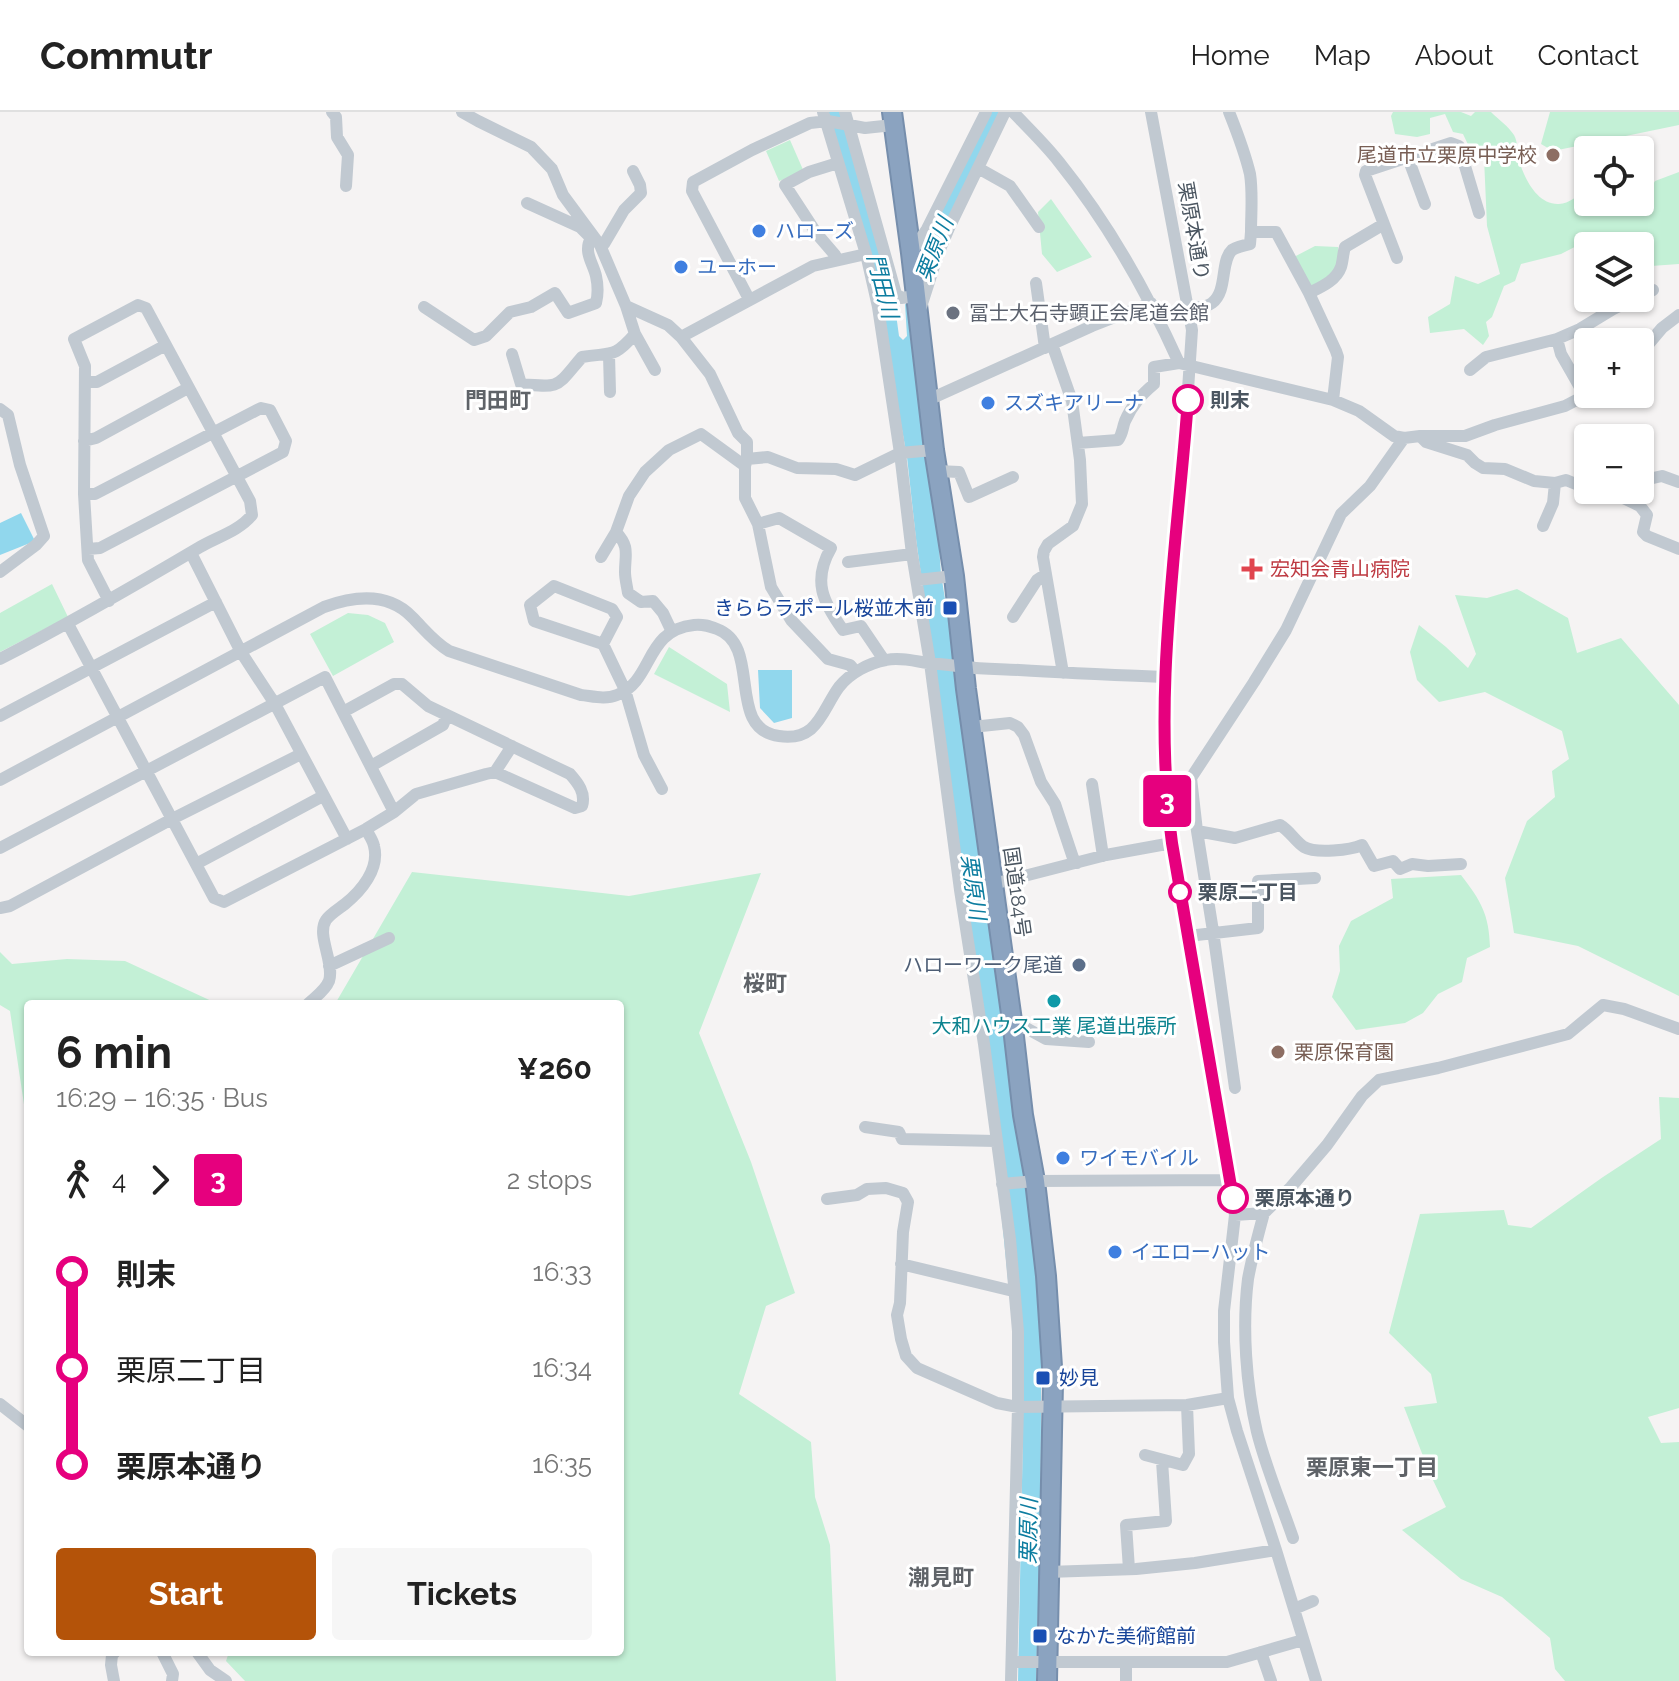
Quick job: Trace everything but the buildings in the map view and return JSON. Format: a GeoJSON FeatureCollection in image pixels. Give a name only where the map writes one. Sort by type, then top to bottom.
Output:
{"type":"FeatureCollection","features":[{"type":"Feature","properties":{"kind":"highway","name":"国道184号"},"geometry":{"type":"LineString","coordinates":[[892,118],[911,253],[931,450],[938,471],[959,666],[972,727],[990,885],[1013,1028],[1030,1182],[1047,1291],[1053,1382],[1047,1407],[1048,1572],[1043,1668]]}},
{"type":"Feature","properties":{"kind":"street"},"geometry":{"type":"LineString","coordinates":[[332,112],[336,117],[337,137],[348,155],[346,186]]}},
{"type":"Feature","properties":{"kind":"street"},"geometry":{"type":"LineString","coordinates":[[462,112],[531,147],[552,169],[563,195],[596,240],[633,322],[635,334],[655,370]]}},
{"type":"Feature","properties":{"kind":"street"},"geometry":{"type":"LineString","coordinates":[[911,253],[927,229],[986,112]]}},
{"type":"Feature","properties":{"kind":"street"},"geometry":{"type":"LineString","coordinates":[[846,121],[896,294],[915,303],[1005,112]]}},
{"type":"Feature","properties":{"kind":"street"},"geometry":{"type":"LineString","coordinates":[[1013,112],[1091,205],[1143,288],[1185,365]]}},
{"type":"Feature","properties":{"kind":"street","name":"栗原本通り"},"geometry":{"type":"LineString","coordinates":[[1151,112],[1192,330],[1185,365],[1183,464],[1164,677],[1166,784],[1172,843],[1235,1215],[1224,1311],[1228,1398],[1316,1681]]}},
{"type":"Feature","properties":{"kind":"street"},"geometry":{"type":"LineString","coordinates":[[1188,308],[1208,305],[1215,300],[1229,255],[1233,249],[1250,244],[1250,175],[1229,112]]}},
{"type":"Feature","properties":{"kind":"street"},"geometry":{"type":"LineString","coordinates":[[825,118],[866,254],[903,453],[912,554],[920,580],[933,663],[1004,1184],[1018,1331],[1021,1407],[1015,1662],[1011,1681]]}},
{"type":"Feature","properties":{"kind":"street"},"geometry":{"type":"LineString","coordinates":[[749,299],[692,191],[693,182],[768,142],[825,118],[865,128],[892,118]]}},
{"type":"Feature","properties":{"kind":"street"},"geometry":{"type":"LineString","coordinates":[[1397,258],[1366,171],[1457,143],[1479,213]]}},
{"type":"Feature","properties":{"kind":"street"},"geometry":{"type":"LineString","coordinates":[[1408,158],[1425,204]]}},
{"type":"Feature","properties":{"kind":"street"},"geometry":{"type":"LineString","coordinates":[[837,260],[785,185],[809,172],[838,163]]}},
{"type":"Feature","properties":{"kind":"street"},"geometry":{"type":"LineString","coordinates":[[978,168],[1010,186],[1039,227]]}},
{"type":"Feature","properties":{"kind":"street"},"geometry":{"type":"LineString","coordinates":[[527,203],[580,227],[604,244],[624,210],[641,193],[633,171]]}},
{"type":"Feature","properties":{"kind":"street"},"geometry":{"type":"LineString","coordinates":[[1309,293],[1338,275],[1345,247],[1384,224]]}},
{"type":"Feature","properties":{"kind":"street"},"geometry":{"type":"LineString","coordinates":[[1251,232],[1276,232],[1309,293],[1338,357],[1333,400]]}},
{"type":"Feature","properties":{"kind":"street"},"geometry":{"type":"LineString","coordinates":[[424,307],[474,340],[486,336],[510,312],[531,307],[555,293],[568,313],[596,303],[596,274],[590,265],[588,244],[596,240]]}},
{"type":"Feature","properties":{"kind":"street"},"geometry":{"type":"LineString","coordinates":[[681,337],[813,266],[866,254]]}},
{"type":"Feature","properties":{"kind":"street"},"geometry":{"type":"LineString","coordinates":[[1036,283],[1049,346],[1072,401],[1078,443],[1082,504],[1073,526],[1048,544],[1044,551],[1063,673]]}},
{"type":"Feature","properties":{"kind":"street"},"geometry":{"type":"LineString","coordinates":[[928,400],[1151,303]]}},
{"type":"Feature","properties":{"kind":"street"},"geometry":{"type":"LineString","coordinates":[[0,659],[68,624],[109,601],[191,553],[246,523],[252,515],[250,501],[146,308],[138,305],[74,339],[85,366],[84,494],[88,560],[109,601]]}},
{"type":"Feature","properties":{"kind":"street"},"geometry":{"type":"LineString","coordinates":[[626,306],[668,325],[710,374],[738,433],[747,442],[745,498],[758,524],[771,587],[791,620],[828,659],[850,665],[856,672]]}},
{"type":"Feature","properties":{"kind":"street"},"geometry":{"type":"LineString","coordinates":[[1470,370],[1486,357],[1557,339],[1608,312]]}},
{"type":"Feature","properties":{"kind":"street"},"geometry":{"type":"LineString","coordinates":[[1654,337],[1679,315]]}},
{"type":"Feature","properties":{"kind":"street"},"geometry":{"type":"LineString","coordinates":[[512,354],[521,384],[549,387],[557,385],[582,357],[609,355],[622,349],[635,334]]}},
{"type":"Feature","properties":{"kind":"street"},"geometry":{"type":"LineString","coordinates":[[1557,339],[1561,354],[1574,375]]}},
{"type":"Feature","properties":{"kind":"street"},"geometry":{"type":"LineString","coordinates":[[85,382],[97,382],[166,345]]}},
{"type":"Feature","properties":{"kind":"street"},"geometry":{"type":"LineString","coordinates":[[609,355],[610,392]]}},
{"type":"Feature","properties":{"kind":"street"},"geometry":{"type":"LineString","coordinates":[[1078,443],[1118,440],[1138,398],[1154,384],[1154,367],[1185,365],[1333,400],[1359,411],[1394,436],[1404,438],[1465,436],[1574,401]]}},
{"type":"Feature","properties":{"kind":"street"},"geometry":{"type":"LineString","coordinates":[[84,441],[96,438],[188,388]]}},
{"type":"Feature","properties":{"kind":"street"},"geometry":{"type":"LineString","coordinates":[[84,494],[95,494],[261,408],[270,410],[286,441],[283,452],[100,548],[88,549]]}},
{"type":"Feature","properties":{"kind":"street"},"geometry":{"type":"LineString","coordinates":[[0,409],[8,415],[20,465],[44,536],[0,572]]}},
{"type":"Feature","properties":{"kind":"street"},"geometry":{"type":"LineString","coordinates":[[601,557],[616,532],[629,496],[645,472],[669,450],[701,434],[746,462],[768,457],[797,468],[836,469],[855,475],[903,453],[931,450]]}},
{"type":"Feature","properties":{"kind":"street"},"geometry":{"type":"LineString","coordinates":[[1420,436],[1426,442],[1467,455],[1483,468],[1505,469],[1534,481],[1555,483],[1566,480],[1574,483]]}},
{"type":"Feature","properties":{"kind":"street"},"geometry":{"type":"LineString","coordinates":[[1465,436],[1467,455]]}},
{"type":"Feature","properties":{"kind":"street"},"geometry":{"type":"LineString","coordinates":[[1235,1088],[1191,778],[1286,630],[1341,514],[1370,486],[1404,438]]}},
{"type":"Feature","properties":{"kind":"street"},"geometry":{"type":"LineString","coordinates":[[938,471],[959,472],[969,497],[1013,477]]}},
{"type":"Feature","properties":{"kind":"street"},"geometry":{"type":"LineString","coordinates":[[1654,478],[1662,476],[1679,482]]}},
{"type":"Feature","properties":{"kind":"street"},"geometry":{"type":"LineString","coordinates":[[1543,526],[1553,503],[1555,483]]}},
{"type":"Feature","properties":{"kind":"street"},"geometry":{"type":"LineString","coordinates":[[1636,504],[1647,515],[1643,532],[1679,549]]}},
{"type":"Feature","properties":{"kind":"street"},"geometry":{"type":"LineString","coordinates":[[758,524],[779,518],[831,548],[822,564],[821,581],[826,605],[843,630],[861,626],[884,660]]}},
{"type":"Feature","properties":{"kind":"street"},"geometry":{"type":"LineString","coordinates":[[616,532],[627,552],[625,575],[628,593],[641,602],[653,601],[672,632]]}},
{"type":"Feature","properties":{"kind":"street"},"geometry":{"type":"LineString","coordinates":[[191,553],[241,652],[275,704],[347,839]]}},
{"type":"Feature","properties":{"kind":"street"},"geometry":{"type":"LineString","coordinates":[[848,562],[912,554]]}},
{"type":"Feature","properties":{"kind":"street"},"geometry":{"type":"LineString","coordinates":[[1013,617],[1037,580],[1046,574]]}},
{"type":"Feature","properties":{"kind":"street"},"geometry":{"type":"LineString","coordinates":[[920,580],[950,577]]}},
{"type":"Feature","properties":{"kind":"street"},"geometry":{"type":"LineString","coordinates":[[603,644],[617,617],[612,609],[554,586],[530,605],[534,621],[603,644],[625,690],[644,755],[662,789]]}},
{"type":"Feature","properties":{"kind":"street"},"geometry":{"type":"LineString","coordinates":[[0,780],[324,607],[343,600],[372,598],[398,606],[434,642],[449,651],[581,695],[602,698],[616,696],[633,685],[660,640],[682,627],[704,624],[723,631],[734,643],[742,659],[751,717],[775,736],[791,737],[806,732],[825,713],[842,684],[867,665],[884,660],[900,658],[959,666],[1164,677]]}},
{"type":"Feature","properties":{"kind":"street"},"geometry":{"type":"LineString","coordinates":[[0,716],[216,602]]}},
{"type":"Feature","properties":{"kind":"street"},"geometry":{"type":"LineString","coordinates":[[68,624],[214,898],[224,902],[366,829],[416,794],[495,772],[575,808],[582,806],[584,799],[578,783],[570,774],[428,706],[402,684],[394,684],[343,712]]}},
{"type":"Feature","properties":{"kind":"street"},"geometry":{"type":"LineString","coordinates":[[0,848],[325,677],[394,812]]}},
{"type":"Feature","properties":{"kind":"street"},"geometry":{"type":"LineString","coordinates":[[371,766],[443,725],[447,715]]}},
{"type":"Feature","properties":{"kind":"street"},"geometry":{"type":"LineString","coordinates":[[972,727],[1010,723],[1018,727],[1024,735],[1041,782],[1055,804],[1077,863]]}},
{"type":"Feature","properties":{"kind":"street"},"geometry":{"type":"LineString","coordinates":[[495,772],[512,746]]}},
{"type":"Feature","properties":{"kind":"street"},"geometry":{"type":"LineString","coordinates":[[0,908],[10,906],[301,754]]}},
{"type":"Feature","properties":{"kind":"street"},"geometry":{"type":"LineString","coordinates":[[1092,784],[1103,856]]}},
{"type":"Feature","properties":{"kind":"street"},"geometry":{"type":"LineString","coordinates":[[1166,784],[1191,784]]}},
{"type":"Feature","properties":{"kind":"street"},"geometry":{"type":"LineString","coordinates":[[196,864],[323,796]]}},
{"type":"Feature","properties":{"kind":"street"},"geometry":{"type":"LineString","coordinates":[[1197,831],[1235,838],[1280,825],[1311,850],[1357,848],[1362,845],[1374,866],[1393,861],[1400,869],[1412,864],[1461,864]]}},
{"type":"Feature","properties":{"kind":"street"},"geometry":{"type":"LineString","coordinates":[[313,1000],[329,980],[323,932],[325,920],[367,883],[375,859],[374,845],[366,829]]}},
{"type":"Feature","properties":{"kind":"street"},"geometry":{"type":"LineString","coordinates":[[962,889],[1172,843]]}},
{"type":"Feature","properties":{"kind":"street"},"geometry":{"type":"LineString","coordinates":[[1188,936],[1258,928],[1258,881],[1315,878]]}},
{"type":"Feature","properties":{"kind":"street"},"geometry":{"type":"LineString","coordinates":[[329,966],[389,938]]}},
{"type":"Feature","properties":{"kind":"street"},"geometry":{"type":"LineString","coordinates":[[1293,1538],[1258,1435],[1249,1393],[1246,1330],[1248,1280],[1264,1213],[1291,1187],[1327,1145],[1362,1096],[1379,1080],[1568,1034],[1603,1005],[1624,1009],[1679,1029]]}},
{"type":"Feature","properties":{"kind":"street"},"geometry":{"type":"LineString","coordinates":[[1013,1028],[1026,1028],[1046,1039],[1089,1042]]}},
{"type":"Feature","properties":{"kind":"street"},"geometry":{"type":"LineString","coordinates":[[865,1127],[899,1132],[902,1139],[996,1141]]}},
{"type":"Feature","properties":{"kind":"street"},"geometry":{"type":"LineString","coordinates":[[1004,1184],[1229,1180]]}},
{"type":"Feature","properties":{"kind":"street"},"geometry":{"type":"LineString","coordinates":[[827,1199],[857,1195],[867,1189],[886,1188],[903,1193],[908,1202],[897,1315],[906,1356],[917,1368],[997,1403],[1021,1407],[1187,1405],[1228,1398]]}},
{"type":"Feature","properties":{"kind":"street"},"geometry":{"type":"LineString","coordinates":[[1235,1215],[1264,1213]]}},
{"type":"Feature","properties":{"kind":"street"},"geometry":{"type":"LineString","coordinates":[[901,1264],[1013,1291]]}},
{"type":"Feature","properties":{"kind":"street"},"geometry":{"type":"LineString","coordinates":[[0,1404],[24,1423]]}},
{"type":"Feature","properties":{"kind":"street"},"geometry":{"type":"LineString","coordinates":[[1145,1455],[1183,1465],[1189,1454],[1187,1405]]}},
{"type":"Feature","properties":{"kind":"street"},"geometry":{"type":"LineString","coordinates":[[1129,1569],[1126,1525],[1166,1521],[1162,1461]]}},
{"type":"Feature","properties":{"kind":"street"},"geometry":{"type":"LineString","coordinates":[[1048,1572],[1195,1563],[1276,1550]]}},
{"type":"Feature","properties":{"kind":"street"},"geometry":{"type":"LineString","coordinates":[[1294,1609],[1313,1601]]}},
{"type":"Feature","properties":{"kind":"street"},"geometry":{"type":"LineString","coordinates":[[1015,1662],[1043,1668],[1126,1662],[1227,1662],[1303,1640]]}},
{"type":"Feature","properties":{"kind":"street"},"geometry":{"type":"LineString","coordinates":[[1261,1652],[1271,1681]]}},
{"type":"Feature","properties":{"kind":"street"},"geometry":{"type":"LineString","coordinates":[[112,1656],[114,1681]]}},
{"type":"Feature","properties":{"kind":"street"},"geometry":{"type":"LineString","coordinates":[[164,1656],[173,1674],[172,1681]]}},
{"type":"Feature","properties":{"kind":"street"},"geometry":{"type":"LineString","coordinates":[[200,1656],[210,1670],[226,1681]]}},
{"type":"Feature","properties":{"kind":"street"},"geometry":{"type":"LineString","coordinates":[[1126,1662],[1126,1681]]}},
{"type":"Feature","properties":{"kind":"green space"},"geometry":{"type":"Polygon","coordinates":[[[1393,112],[1461,112],[1471,116],[1475,112],[1491,112],[1514,135],[1521,167],[1533,189],[1551,203],[1563,204],[1574,199],[1574,216],[1654,216],[1654,183],[1679,172],[1679,264],[1654,266],[1654,232],[1574,232],[1574,247],[1561,254],[1521,264],[1515,281],[1504,286],[1492,317],[1486,322],[1489,336],[1483,345],[1464,329],[1430,333],[1428,317],[1450,304],[1455,276],[1478,284],[1500,274],[1487,226],[1484,158],[1471,151],[1463,134],[1453,132],[1445,114],[1430,118],[1430,134],[1417,137],[1395,134],[1393,112]]]}},
{"type":"Feature","properties":{"kind":"green space"},"geometry":{"type":"Polygon","coordinates":[[[1550,112],[1679,112],[1679,125],[1626,136],[1574,136],[1574,147],[1553,151],[1541,144],[1550,112]]]}},
{"type":"Feature","properties":{"kind":"green space"},"geometry":{"type":"Polygon","coordinates":[[[790,140],[804,172],[779,181],[766,151],[790,140]]]}},
{"type":"Feature","properties":{"kind":"green space"},"geometry":{"type":"Polygon","coordinates":[[[1051,199],[1092,257],[1057,272],[1042,254],[1038,212],[1051,199]]]}},
{"type":"Feature","properties":{"kind":"green space"},"geometry":{"type":"Polygon","coordinates":[[[1315,246],[1338,247],[1338,263],[1333,272],[1310,288],[1292,258],[1315,246]]]}},
{"type":"Feature","properties":{"kind":"green space"},"geometry":{"type":"Polygon","coordinates":[[[52,584],[68,617],[0,652],[0,613],[52,584]]]}},
{"type":"Feature","properties":{"kind":"green space"},"geometry":{"type":"Polygon","coordinates":[[[1517,589],[1568,618],[1577,653],[1621,638],[1679,705],[1679,996],[1578,946],[1514,933],[1505,878],[1527,821],[1555,797],[1552,771],[1569,759],[1562,731],[1485,692],[1439,702],[1417,680],[1410,652],[1419,625],[1468,668],[1476,654],[1455,595],[1487,598],[1517,589]]]}},
{"type":"Feature","properties":{"kind":"green space"},"geometry":{"type":"Polygon","coordinates":[[[348,613],[368,615],[385,623],[394,642],[333,676],[310,634],[348,613]]]}},
{"type":"Feature","properties":{"kind":"green space"},"geometry":{"type":"Polygon","coordinates":[[[669,647],[727,684],[730,712],[654,674],[669,647]]]}},
{"type":"Feature","properties":{"kind":"green space"},"geometry":{"type":"Polygon","coordinates":[[[412,872],[629,896],[761,873],[699,1033],[751,1162],[795,1293],[766,1306],[739,1394],[811,1442],[815,1497],[830,1545],[836,1681],[245,1681],[226,1661],[228,1656],[624,1656],[624,1000],[337,1000],[412,872]]]}},
{"type":"Feature","properties":{"kind":"green space"},"geometry":{"type":"Polygon","coordinates":[[[1461,875],[1483,908],[1490,947],[1467,958],[1462,982],[1438,994],[1423,1013],[1405,1023],[1356,1030],[1332,997],[1340,971],[1339,946],[1351,921],[1393,898],[1391,879],[1461,875]]]}},
{"type":"Feature","properties":{"kind":"green space"},"geometry":{"type":"Polygon","coordinates":[[[0,952],[12,964],[67,959],[125,961],[209,1000],[24,1000],[24,1104],[10,1011],[0,1005],[0,952]]]}},
{"type":"Feature","properties":{"kind":"green space"},"geometry":{"type":"Polygon","coordinates":[[[1659,1097],[1679,1098],[1679,1408],[1648,1417],[1661,1443],[1679,1442],[1679,1681],[1565,1681],[1555,1669],[1550,1638],[1502,1597],[1461,1579],[1402,1530],[1446,1507],[1404,1407],[1437,1403],[1431,1374],[1389,1333],[1420,1214],[1504,1210],[1508,1225],[1531,1228],[1661,1139],[1659,1097]]]}},
{"type":"Feature","properties":{"kind":"water"},"geometry":{"type":"Polygon","coordinates":[[[825,112],[841,112],[893,292],[899,336],[903,340],[907,336],[905,304],[908,305],[921,248],[991,112],[999,112],[924,275],[909,327],[937,519],[954,677],[1025,1177],[1039,1301],[1040,1611],[1036,1681],[1018,1681],[1023,1431],[978,979],[907,457],[876,287],[825,112]]]}},
{"type":"Feature","properties":{"kind":"water"},"geometry":{"type":"Polygon","coordinates":[[[21,513],[35,541],[0,555],[0,523],[21,513]]]}},
{"type":"Feature","properties":{"kind":"water"},"geometry":{"type":"Polygon","coordinates":[[[758,670],[792,670],[792,718],[774,723],[760,708],[758,670]]]}},
{"type":"Feature","properties":{"kind":"bus line","name":"3"},"geometry":{"type":"LineString","coordinates":[[1188,400],[1164,677],[1167,810],[1233,1198]]}},
{"type":"Feature","properties":{"kind":"place","name":"尾道市立栗原中学校"},"geometry":{"type":"Point","coordinates":[1553,155]}},
{"type":"Feature","properties":{"kind":"place","name":"ハローズ"},"geometry":{"type":"Point","coordinates":[759,231]}},
{"type":"Feature","properties":{"kind":"place","name":"ユーホー"},"geometry":{"type":"Point","coordinates":[681,267]}},
{"type":"Feature","properties":{"kind":"place","name":"冨士大石寺顕正会尾道会館"},"geometry":{"type":"Point","coordinates":[953,313]}},
{"type":"Feature","properties":{"kind":"place","name":"則末"},"geometry":{"type":"Point","coordinates":[1188,400]}},
{"type":"Feature","properties":{"kind":"place","name":"スズキアリーナ"},"geometry":{"type":"Point","coordinates":[988,403]}},
{"type":"Feature","properties":{"kind":"place","name":"宏知会青山病院"},"geometry":{"type":"Point","coordinates":[1252,569]}},
{"type":"Feature","properties":{"kind":"place","name":"きららラポール桜並木前"},"geometry":{"type":"Point","coordinates":[950,608]}},
{"type":"Feature","properties":{"kind":"place","name":"栗原二丁目"},"geometry":{"type":"Point","coordinates":[1180,892]}},
{"type":"Feature","properties":{"kind":"place","name":"ハローワーク尾道"},"geometry":{"type":"Point","coordinates":[1079,965]}},
{"type":"Feature","properties":{"kind":"place","name":"大和ハウス工業 尾道出張所"},"geometry":{"type":"Point","coordinates":[1054,1001]}},
{"type":"Feature","properties":{"kind":"place","name":"栗原保育園"},"geometry":{"type":"Point","coordinates":[1278,1052]}},
{"type":"Feature","properties":{"kind":"place","name":"ワイモバイル"},"geometry":{"type":"Point","coordinates":[1063,1158]}},
{"type":"Feature","properties":{"kind":"place","name":"栗原本通り"},"geometry":{"type":"Point","coordinates":[1233,1198]}},
{"type":"Feature","properties":{"kind":"place","name":"イエローハット"},"geometry":{"type":"Point","coordinates":[1115,1252]}},
{"type":"Feature","properties":{"kind":"place","name":"妙見"},"geometry":{"type":"Point","coordinates":[1043,1378]}},
{"type":"Feature","properties":{"kind":"place","name":"なかた美術館前"},"geometry":{"type":"Point","coordinates":[1040,1636]}},
{"type":"Feature","properties":{"kind":"district","name":"門田町"},"geometry":{"type":"Point","coordinates":[498,400]}},
{"type":"Feature","properties":{"kind":"district","name":"桜町"},"geometry":{"type":"Point","coordinates":[765,983]}},
{"type":"Feature","properties":{"kind":"district","name":"栗原東一丁目"},"geometry":{"type":"Point","coordinates":[1372,1467]}},
{"type":"Feature","properties":{"kind":"district","name":"潮見町"},"geometry":{"type":"Point","coordinates":[941,1577]}},
{"type":"Feature","properties":{"kind":"water label","name":"栗原川"},"geometry":{"type":"Point","coordinates":[934,249]}},
{"type":"Feature","properties":{"kind":"water label","name":"門田川"},"geometry":{"type":"Point","coordinates":[883,286]}},
{"type":"Feature","properties":{"kind":"water label","name":"栗原川"},"geometry":{"type":"Point","coordinates":[974,887]}},
{"type":"Feature","properties":{"kind":"water label","name":"栗原川"},"geometry":{"type":"Point","coordinates":[1028,1531]}}]}
